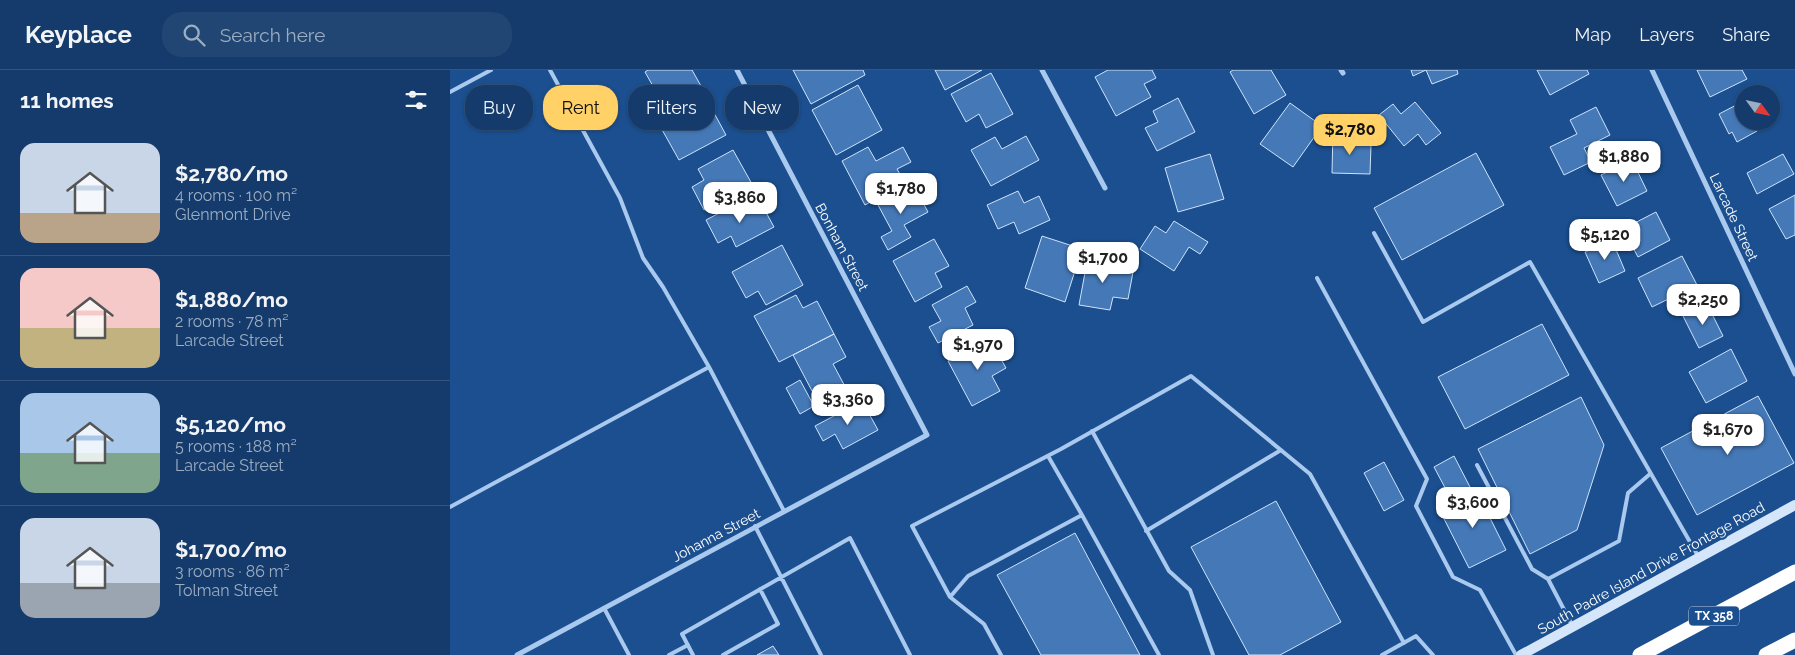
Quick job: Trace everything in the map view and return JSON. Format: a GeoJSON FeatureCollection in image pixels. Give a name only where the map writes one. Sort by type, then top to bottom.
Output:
{"type":"FeatureCollection","features":[{"type":"Feature","properties":{"kind":"highway","name":"TX 358"},"geometry":{"type":"LineString","coordinates":[[1640,655],[1795,572]]}},
{"type":"Feature","properties":{"kind":"highway"},"geometry":{"type":"LineString","coordinates":[[1766,655],[1795,640]]}},
{"type":"Feature","properties":{"kind":"highway"},"geometry":{"type":"LineString","coordinates":[[1780,655],[1795,646]]}},
{"type":"Feature","properties":{"kind":"main road","name":"South Padre Island Drive Frontage Road"},"geometry":{"type":"LineString","coordinates":[[1521,655],[1572,625],[1795,505]]}},
{"type":"Feature","properties":{"kind":"street","name":"Bonham Street"},"geometry":{"type":"LineString","coordinates":[[737,70],[926,435]]}},
{"type":"Feature","properties":{"kind":"street"},"geometry":{"type":"LineString","coordinates":[[1042,70],[1105,188]]}},
{"type":"Feature","properties":{"kind":"street","name":"Larcade Street"},"geometry":{"type":"LineString","coordinates":[[1652,70],[1795,374]]}},
{"type":"Feature","properties":{"kind":"street","name":"Johanna Street"},"geometry":{"type":"LineString","coordinates":[[517,655],[926,435]]}},
{"type":"Feature","properties":{"kind":"lane"},"geometry":{"type":"LineString","coordinates":[[450,92],[491,70]]}},
{"type":"Feature","properties":{"kind":"lane"},"geometry":{"type":"LineString","coordinates":[[550,70],[620,198],[643,258],[663,287],[709,367],[784,511]]}},
{"type":"Feature","properties":{"kind":"lane"},"geometry":{"type":"LineString","coordinates":[[1374,232],[1424,322],[1530,262],[1699,558]]}},
{"type":"Feature","properties":{"kind":"lane"},"geometry":{"type":"LineString","coordinates":[[1317,278],[1427,479],[1416,506],[1453,577],[1480,590],[1516,655]]}},
{"type":"Feature","properties":{"kind":"lane"},"geometry":{"type":"LineString","coordinates":[[450,508],[709,367]]}},
{"type":"Feature","properties":{"kind":"lane"},"geometry":{"type":"LineString","coordinates":[[1001,655],[984,624],[950,597],[912,526],[1048,456],[1191,376],[1310,474],[1404,643]]}},
{"type":"Feature","properties":{"kind":"lane"},"geometry":{"type":"LineString","coordinates":[[1092,431],[1169,571],[1190,590],[1213,655]]}},
{"type":"Feature","properties":{"kind":"lane"},"geometry":{"type":"LineString","coordinates":[[1146,531],[1281,450]]}},
{"type":"Feature","properties":{"kind":"lane"},"geometry":{"type":"LineString","coordinates":[[1048,456],[1159,655]]}},
{"type":"Feature","properties":{"kind":"lane"},"geometry":{"type":"LineString","coordinates":[[1477,465],[1532,569],[1548,579],[1572,625]]}},
{"type":"Feature","properties":{"kind":"lane"},"geometry":{"type":"LineString","coordinates":[[1548,579],[1619,541],[1628,493],[1650,474]]}},
{"type":"Feature","properties":{"kind":"lane"},"geometry":{"type":"LineString","coordinates":[[950,597],[968,576],[1082,515]]}},
{"type":"Feature","properties":{"kind":"lane"},"geometry":{"type":"LineString","coordinates":[[755,526],[821,655]]}},
{"type":"Feature","properties":{"kind":"lane"},"geometry":{"type":"LineString","coordinates":[[693,655],[682,634],[850,538],[910,655]]}},
{"type":"Feature","properties":{"kind":"lane"},"geometry":{"type":"LineString","coordinates":[[723,655],[778,624],[760,589]]}},
{"type":"Feature","properties":{"kind":"lane"},"geometry":{"type":"LineString","coordinates":[[604,608],[629,655]]}},
{"type":"Feature","properties":{"kind":"lane"},"geometry":{"type":"LineString","coordinates":[[1382,655],[1416,636],[1433,655]]}},
{"type":"Feature","properties":{"kind":"lane"},"geometry":{"type":"LineString","coordinates":[[670,655],[688,645]]}},
{"type":"Feature","properties":{"kind":"building"},"geometry":{"type":"Polygon","coordinates":[[[648,70],[692,70],[700,85],[652,85],[645,72],[648,70]]]}},
{"type":"Feature","properties":{"kind":"building"},"geometry":{"type":"Polygon","coordinates":[[[793,70],[863,70],[865,75],[811,104],[793,70]]]}},
{"type":"Feature","properties":{"kind":"building"},"geometry":{"type":"Polygon","coordinates":[[[935,70],[982,70],[945,90],[935,70]]]}},
{"type":"Feature","properties":{"kind":"building"},"geometry":{"type":"Polygon","coordinates":[[[1108,70],[1152,70],[1156,78],[1144,84],[1151,97],[1116,116],[1095,77],[1108,70]]]}},
{"type":"Feature","properties":{"kind":"building"},"geometry":{"type":"Polygon","coordinates":[[[1233,70],[1271,70],[1286,95],[1254,114],[1230,72],[1233,70]]]}},
{"type":"Feature","properties":{"kind":"building"},"geometry":{"type":"Polygon","coordinates":[[[1411,70],[1426,70],[1413,76],[1411,70]]]}},
{"type":"Feature","properties":{"kind":"building"},"geometry":{"type":"Polygon","coordinates":[[[1426,70],[1457,70],[1458,74],[1432,84],[1426,70]]]}},
{"type":"Feature","properties":{"kind":"building"},"geometry":{"type":"Polygon","coordinates":[[[1537,70],[1587,70],[1589,74],[1550,95],[1537,70]]]}},
{"type":"Feature","properties":{"kind":"building"},"geometry":{"type":"Polygon","coordinates":[[[1697,70],[1742,70],[1747,79],[1710,97],[1697,70]]]}},
{"type":"Feature","properties":{"kind":"building"},"geometry":{"type":"Polygon","coordinates":[[[991,73],[1013,114],[986,128],[979,114],[966,122],[951,94],[991,73]]]}},
{"type":"Feature","properties":{"kind":"building"},"geometry":{"type":"Polygon","coordinates":[[[858,85],[882,130],[836,155],[812,110],[858,85]]]}},
{"type":"Feature","properties":{"kind":"building"},"geometry":{"type":"Polygon","coordinates":[[[1178,98],[1195,132],[1157,151],[1145,128],[1158,122],[1153,111],[1178,98]]]}},
{"type":"Feature","properties":{"kind":"building"},"geometry":{"type":"Polygon","coordinates":[[[1415,102],[1441,133],[1426,145],[1418,134],[1404,146],[1379,115],[1393,104],[1401,114],[1415,102]]]}},
{"type":"Feature","properties":{"kind":"building"},"geometry":{"type":"Polygon","coordinates":[[[1290,103],[1322,126],[1293,167],[1260,144],[1290,103]]]}},
{"type":"Feature","properties":{"kind":"building"},"geometry":{"type":"Polygon","coordinates":[[[1735,106],[1735,130],[1757,131],[1737,142],[1732,132],[1729,134],[1719,114],[1735,106]]]}},
{"type":"Feature","properties":{"kind":"building"},"geometry":{"type":"Polygon","coordinates":[[[1596,107],[1610,135],[1584,148],[1591,162],[1564,175],[1550,147],[1577,134],[1570,120],[1596,107]]]}},
{"type":"Feature","properties":{"kind":"building"},"geometry":{"type":"Polygon","coordinates":[[[715,115],[726,135],[679,160],[662,130],[715,130],[715,115]]]}},
{"type":"Feature","properties":{"kind":"building"},"geometry":{"type":"Polygon","coordinates":[[[1333,129],[1346,129],[1345,144],[1371,145],[1370,174],[1332,173],[1333,129]]]}},
{"type":"Feature","properties":{"kind":"building"},"geometry":{"type":"Polygon","coordinates":[[[1026,136],[1039,160],[991,186],[971,150],[995,137],[1002,149],[1026,136]]]}},
{"type":"Feature","properties":{"kind":"building"},"geometry":{"type":"Polygon","coordinates":[[[868,147],[876,161],[903,147],[911,162],[897,169],[905,183],[865,205],[842,161],[868,147]]]}},
{"type":"Feature","properties":{"kind":"building"},"geometry":{"type":"Polygon","coordinates":[[[733,150],[752,184],[704,210],[692,187],[704,180],[698,169],[733,150]]]}},
{"type":"Feature","properties":{"kind":"building"},"geometry":{"type":"Polygon","coordinates":[[[1476,153],[1504,205],[1402,260],[1374,208],[1476,153]]]}},
{"type":"Feature","properties":{"kind":"building"},"geometry":{"type":"Polygon","coordinates":[[[1210,154],[1224,199],[1178,212],[1165,168],[1210,154]]]}},
{"type":"Feature","properties":{"kind":"building"},"geometry":{"type":"Polygon","coordinates":[[[1783,154],[1794,174],[1757,194],[1747,173],[1783,154]]]}},
{"type":"Feature","properties":{"kind":"building"},"geometry":{"type":"Polygon","coordinates":[[[1632,160],[1647,191],[1617,206],[1601,175],[1632,160]]]}},
{"type":"Feature","properties":{"kind":"building"},"geometry":{"type":"Polygon","coordinates":[[[914,186],[928,212],[904,225],[911,237],[888,250],[881,237],[892,231],[878,205],[914,186]]]}},
{"type":"Feature","properties":{"kind":"building"},"geometry":{"type":"Polygon","coordinates":[[[1018,191],[1024,203],[1039,196],[1050,220],[1019,234],[1014,222],[998,229],[987,205],[1018,191]]]}},
{"type":"Feature","properties":{"kind":"building"},"geometry":{"type":"Polygon","coordinates":[[[1795,195],[1795,235],[1786,239],[1769,209],[1795,195]]]}},
{"type":"Feature","properties":{"kind":"building"},"geometry":{"type":"Polygon","coordinates":[[[744,200],[750,212],[762,205],[774,227],[736,247],[731,236],[718,243],[706,220],[744,200]]]}},
{"type":"Feature","properties":{"kind":"building"},"geometry":{"type":"Polygon","coordinates":[[[1656,212],[1670,240],[1638,257],[1623,229],[1656,212]]]}},
{"type":"Feature","properties":{"kind":"building"},"geometry":{"type":"Polygon","coordinates":[[[1174,221],[1208,242],[1200,254],[1189,247],[1174,271],[1140,249],[1155,226],[1166,233],[1174,221]]]}},
{"type":"Feature","properties":{"kind":"building"},"geometry":{"type":"Polygon","coordinates":[[[1042,236],[1082,249],[1065,302],[1025,288],[1042,236]]]}},
{"type":"Feature","properties":{"kind":"building"},"geometry":{"type":"Polygon","coordinates":[[[934,239],[949,266],[935,273],[942,287],[915,302],[893,261],[934,239]]]}},
{"type":"Feature","properties":{"kind":"building"},"geometry":{"type":"Polygon","coordinates":[[[1612,240],[1625,271],[1599,283],[1585,252],[1612,240]]]}},
{"type":"Feature","properties":{"kind":"building"},"geometry":{"type":"Polygon","coordinates":[[[782,245],[803,285],[766,305],[758,291],[746,298],[732,272],[782,245]]]}},
{"type":"Feature","properties":{"kind":"building"},"geometry":{"type":"Polygon","coordinates":[[[1089,251],[1104,254],[1102,267],[1133,272],[1128,299],[1113,297],[1110,310],[1079,305],[1089,251]]]}},
{"type":"Feature","properties":{"kind":"building"},"geometry":{"type":"Polygon","coordinates":[[[1682,256],[1697,285],[1652,307],[1638,278],[1682,256]]]}},
{"type":"Feature","properties":{"kind":"building"},"geometry":{"type":"Polygon","coordinates":[[[967,286],[976,302],[965,308],[973,325],[938,343],[929,327],[941,321],[932,305],[967,286]]]}},
{"type":"Feature","properties":{"kind":"building"},"geometry":{"type":"Polygon","coordinates":[[[796,295],[803,308],[817,301],[834,334],[779,362],[754,316],[796,295]]]}},
{"type":"Feature","properties":{"kind":"building"},"geometry":{"type":"Polygon","coordinates":[[[1707,304],[1723,336],[1699,348],[1683,316],[1707,304]]]}},
{"type":"Feature","properties":{"kind":"building"},"geometry":{"type":"Polygon","coordinates":[[[1542,324],[1569,375],[1465,429],[1438,377],[1542,324]]]}},
{"type":"Feature","properties":{"kind":"building"},"geometry":{"type":"Polygon","coordinates":[[[834,334],[846,357],[833,364],[848,392],[820,406],[793,355],[834,334]]]}},
{"type":"Feature","properties":{"kind":"building"},"geometry":{"type":"Polygon","coordinates":[[[989,338],[1006,368],[992,376],[1000,391],[972,406],[948,361],[989,338]]]}},
{"type":"Feature","properties":{"kind":"building"},"geometry":{"type":"Polygon","coordinates":[[[1731,349],[1747,381],[1706,403],[1689,372],[1731,349]]]}},
{"type":"Feature","properties":{"kind":"building"},"geometry":{"type":"Polygon","coordinates":[[[800,380],[814,406],[800,414],[786,388],[800,380]]]}},
{"type":"Feature","properties":{"kind":"building"},"geometry":{"type":"Polygon","coordinates":[[[1758,396],[1794,463],[1697,515],[1661,448],[1758,396]]]}},
{"type":"Feature","properties":{"kind":"building"},"geometry":{"type":"Polygon","coordinates":[[[1581,397],[1604,445],[1577,530],[1530,554],[1478,449],[1581,397]]]}},
{"type":"Feature","properties":{"kind":"building"},"geometry":{"type":"Polygon","coordinates":[[[862,401],[878,430],[843,449],[835,434],[823,441],[815,426],[862,401]]]}},
{"type":"Feature","properties":{"kind":"building"},"geometry":{"type":"Polygon","coordinates":[[[1454,456],[1471,489],[1451,499],[1434,467],[1454,456]]]}},
{"type":"Feature","properties":{"kind":"building"},"geometry":{"type":"Polygon","coordinates":[[[1384,462],[1404,500],[1384,511],[1364,473],[1384,462]]]}},
{"type":"Feature","properties":{"kind":"building"},"geometry":{"type":"Polygon","coordinates":[[[1476,490],[1506,550],[1469,568],[1439,509],[1476,490]]]}},
{"type":"Feature","properties":{"kind":"building"},"geometry":{"type":"Polygon","coordinates":[[[1276,501],[1341,622],[1280,655],[1249,655],[1191,547],[1276,501]]]}},
{"type":"Feature","properties":{"kind":"building"},"geometry":{"type":"Polygon","coordinates":[[[1075,533],[1140,655],[1041,655],[997,575],[1075,533]]]}},
{"type":"Feature","properties":{"kind":"building"},"geometry":{"type":"Polygon","coordinates":[[[773,646],[779,655],[757,655],[773,646]]]}}]}
